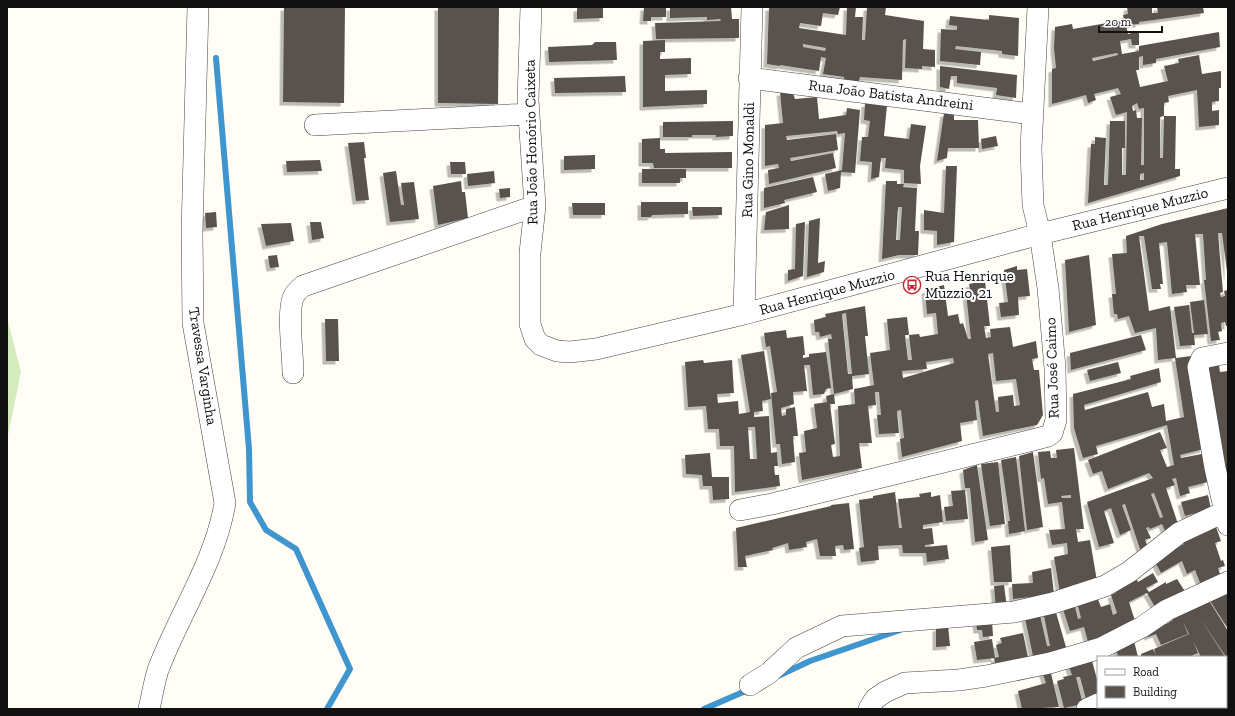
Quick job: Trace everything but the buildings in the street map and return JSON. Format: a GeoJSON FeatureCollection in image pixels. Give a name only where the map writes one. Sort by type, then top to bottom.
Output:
{"type":"FeatureCollection","features":[{"type":"Feature","properties":{"kind":"street","name":"Travessa Varginha"},"geometry":{"type":"LineString","coordinates":[[149,709],[158,671],[207,562],[222,523],[225,503],[193,323],[192,231],[198,7]]}},
{"type":"Feature","properties":{"kind":"street","name":"Rua João Honório Caixeta"},"geometry":{"type":"LineString","coordinates":[[531,7],[529,114],[535,206],[530,253],[530,324],[535,339],[541,345]]}},
{"type":"Feature","properties":{"kind":"street","name":"Rua Gino Monaldi"},"geometry":{"type":"LineString","coordinates":[[744,314],[752,7]]}},
{"type":"Feature","properties":{"kind":"street","name":"Rua José Caimo"},"geometry":{"type":"LineString","coordinates":[[740,510],[772,504],[1033,440],[1048,436],[1052,432],[1056,420],[1055,368],[1048,288],[1040,234],[1033,205],[1032,114],[1038,7]]}},
{"type":"Feature","properties":{"kind":"street","name":"Rua João Batista Andreini"},"geometry":{"type":"LineString","coordinates":[[749,78],[1032,114]]}},
{"type":"Feature","properties":{"kind":"street"},"geometry":{"type":"LineString","coordinates":[[315,125],[529,114]]}},
{"type":"Feature","properties":{"kind":"street","name":"Rua Henrique Muzzio"},"geometry":{"type":"LineString","coordinates":[[541,345],[556,351],[582,352],[744,314],[1040,234],[1228,188]]}},
{"type":"Feature","properties":{"kind":"street"},"geometry":{"type":"LineString","coordinates":[[293,372],[291,310],[296,292],[303,286],[535,206]]}},
{"type":"Feature","properties":{"kind":"street"},"geometry":{"type":"LineString","coordinates":[[750,685],[769,673],[796,648],[842,626],[1014,612],[1053,603],[1105,586],[1129,572],[1179,533],[1226,519],[1198,376],[1198,363],[1202,358],[1228,353]]}},
{"type":"Feature","properties":{"kind":"street"},"geometry":{"type":"LineString","coordinates":[[869,709],[875,699],[885,692],[905,683],[959,680],[986,676],[1050,664],[1101,648],[1142,627],[1167,610],[1228,582]]}},
{"type":"Feature","properties":{"kind":"street"},"geometry":{"type":"LineString","coordinates":[[1087,709],[1097,704]]}},
{"type":"Feature","properties":{"kind":"green space"},"geometry":{"type":"Polygon","coordinates":[[[7,318],[21,372],[7,440],[7,318]]]}},
{"type":"Feature","properties":{"kind":"waterway"},"geometry":{"type":"LineString","coordinates":[[216,58],[249,449],[250,502],[266,530],[296,549],[350,669],[327,709]]}},
{"type":"Feature","properties":{"kind":"waterway"},"geometry":{"type":"LineString","coordinates":[[778,676],[810,661],[900,630]]}},
{"type":"Feature","properties":{"kind":"waterway"},"geometry":{"type":"LineString","coordinates":[[704,709],[750,689]]}},
{"type":"Feature","properties":{"kind":"place","name":"Rua Henrique Muzzio, 21"},"geometry":{"type":"Point","coordinates":[912,285]}}]}
